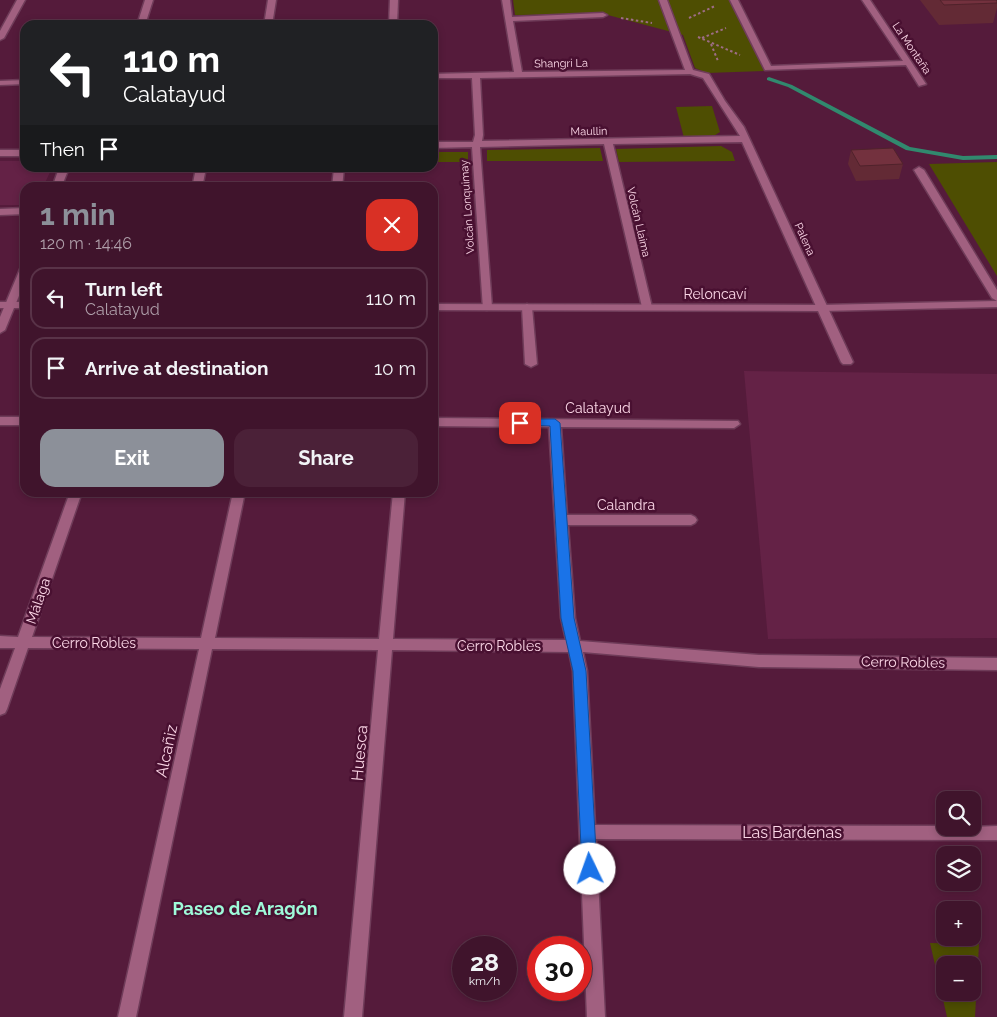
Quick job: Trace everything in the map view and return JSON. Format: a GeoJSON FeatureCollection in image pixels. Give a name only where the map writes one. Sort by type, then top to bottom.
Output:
{"type":"FeatureCollection","features":[{"type":"Feature","properties":{"kind":"street"},"geometry":{"type":"LineString","coordinates":[[0,38],[21,0]]}},
{"type":"Feature","properties":{"kind":"street"},"geometry":{"type":"LineString","coordinates":[[142,20],[149,0]]}},
{"type":"Feature","properties":{"kind":"street"},"geometry":{"type":"LineString","coordinates":[[269,20],[272,0]]}},
{"type":"Feature","properties":{"kind":"street"},"geometry":{"type":"LineString","coordinates":[[393,20],[394,0]]}},
{"type":"Feature","properties":{"kind":"street"},"geometry":{"type":"LineString","coordinates":[[506,0],[518,74]]}},
{"type":"Feature","properties":{"kind":"street"},"geometry":{"type":"LineString","coordinates":[[662,0],[690,72]]}},
{"type":"Feature","properties":{"kind":"street"},"geometry":{"type":"LineString","coordinates":[[734,0],[768,68],[908,63]]}},
{"type":"Feature","properties":{"kind":"street","name":"La Montaña"},"geometry":{"type":"LineString","coordinates":[[866,0],[922,84]]}},
{"type":"Feature","properties":{"kind":"street"},"geometry":{"type":"LineString","coordinates":[[509,18],[603,16]]}},
{"type":"Feature","properties":{"kind":"street","name":"Shangri La"},"geometry":{"type":"LineString","coordinates":[[438,76],[690,72]]}},
{"type":"Feature","properties":{"kind":"street","name":"Palena"},"geometry":{"type":"LineString","coordinates":[[690,72],[706,76],[721,102],[740,127],[846,362]]}},
{"type":"Feature","properties":{"kind":"street","name":"Volcán Lonquimay"},"geometry":{"type":"LineString","coordinates":[[476,75],[479,135],[475,151],[487,307]]}},
{"type":"Feature","properties":{"kind":"street"},"geometry":{"type":"LineString","coordinates":[[0,83],[20,82]]}},
{"type":"Feature","properties":{"kind":"street","name":"Maullin"},"geometry":{"type":"LineString","coordinates":[[438,145],[746,139]]}},
{"type":"Feature","properties":{"kind":"street","name":"Volcán Llaima"},"geometry":{"type":"LineString","coordinates":[[608,142],[646,307]]}},
{"type":"Feature","properties":{"kind":"street"},"geometry":{"type":"LineString","coordinates":[[0,154],[20,153]]}},
{"type":"Feature","properties":{"kind":"street"},"geometry":{"type":"LineString","coordinates":[[919,170],[997,298]]}},
{"type":"Feature","properties":{"kind":"street"},"geometry":{"type":"LineString","coordinates":[[0,212],[20,212]]}},
{"type":"Feature","properties":{"kind":"street"},"geometry":{"type":"LineString","coordinates":[[0,330],[6,305],[20,278]]}},
{"type":"Feature","properties":{"kind":"street","name":"Reloncaví"},"geometry":{"type":"LineString","coordinates":[[438,306],[822,308],[997,304]]}},
{"type":"Feature","properties":{"kind":"street"},"geometry":{"type":"LineString","coordinates":[[6,305],[20,306]]}},
{"type":"Feature","properties":{"kind":"street"},"geometry":{"type":"LineString","coordinates":[[527,307],[531,364]]}},
{"type":"Feature","properties":{"kind":"street"},"geometry":{"type":"LineString","coordinates":[[0,420],[20,421]]}},
{"type":"Feature","properties":{"kind":"street","name":"Calatayud"},"geometry":{"type":"LineString","coordinates":[[438,422],[734,424]]}},
{"type":"Feature","properties":{"kind":"street"},"geometry":{"type":"LineString","coordinates":[[555,423],[568,618],[580,671],[596,1017]]}},
{"type":"Feature","properties":{"kind":"street","name":"Málaga"},"geometry":{"type":"LineString","coordinates":[[0,709],[74,497]]}},
{"type":"Feature","properties":{"kind":"street","name":"Alcañiz"},"geometry":{"type":"LineString","coordinates":[[126,1017],[238,497]]}},
{"type":"Feature","properties":{"kind":"street","name":"Huesca"},"geometry":{"type":"LineString","coordinates":[[353,1017],[399,497]]}},
{"type":"Feature","properties":{"kind":"street","name":"Calandra"},"geometry":{"type":"LineString","coordinates":[[561,520],[691,520]]}},
{"type":"Feature","properties":{"kind":"street","name":"Cerro Robles"},"geometry":{"type":"LineString","coordinates":[[0,642],[574,646],[759,661],[997,664]]}},
{"type":"Feature","properties":{"kind":"street","name":"Las Bardenas"},"geometry":{"type":"LineString","coordinates":[[588,832],[997,832]]}},
{"type":"Feature","properties":{"kind":"path"},"geometry":{"type":"LineString","coordinates":[[672,26],[719,4]]}},
{"type":"Feature","properties":{"kind":"path"},"geometry":{"type":"LineString","coordinates":[[702,39],[744,20]]}},
{"type":"Feature","properties":{"kind":"path"},"geometry":{"type":"LineString","coordinates":[[672,26],[768,68]]}},
{"type":"Feature","properties":{"kind":"shaded area"},"geometry":{"type":"Polygon","coordinates":[[[513,0],[730,0],[764,71],[707,73],[695,68],[683,35],[604,14],[515,15],[513,0]]]}},
{"type":"Feature","properties":{"kind":"shaded area"},"geometry":{"type":"Polygon","coordinates":[[[712,106],[720,132],[712,137],[684,138],[676,107],[712,106]]]}},
{"type":"Feature","properties":{"kind":"shaded area"},"geometry":{"type":"Polygon","coordinates":[[[721,146],[732,152],[735,161],[619,162],[616,149],[721,146]]]}},
{"type":"Feature","properties":{"kind":"shaded area"},"geometry":{"type":"Polygon","coordinates":[[[600,148],[603,161],[487,161],[487,150],[600,148]]]}},
{"type":"Feature","properties":{"kind":"shaded area"},"geometry":{"type":"Polygon","coordinates":[[[438,152],[468,152],[468,162],[438,162],[438,152]]]}},
{"type":"Feature","properties":{"kind":"shaded area"},"geometry":{"type":"Polygon","coordinates":[[[0,161],[20,161],[20,172],[50,172],[45,182],[20,182],[20,205],[0,205],[0,161]]]}},
{"type":"Feature","properties":{"kind":"shaded area"},"geometry":{"type":"Polygon","coordinates":[[[997,162],[997,276],[929,164],[997,162]]]}},
{"type":"Feature","properties":{"kind":"shaded area"},"geometry":{"type":"Polygon","coordinates":[[[744,371],[997,374],[997,638],[768,639],[744,371]]]}},
{"type":"Feature","properties":{"kind":"shaded area"},"geometry":{"type":"Polygon","coordinates":[[[930,943],[936,943],[936,946],[979,946],[978,956],[936,956],[936,969],[930,943]]]}},
{"type":"Feature","properties":{"kind":"shaded area"},"geometry":{"type":"Polygon","coordinates":[[[943,1001],[976,1001],[975,1017],[947,1017],[943,1001]]]}},
{"type":"Feature","properties":{"kind":"building"},"geometry":{"type":"Polygon","coordinates":[[[940,0],[996,0],[997,3],[944,5],[940,0]]]}},
{"type":"Feature","properties":{"kind":"building"},"geometry":{"type":"Polygon","coordinates":[[[893,148],[903,164],[860,166],[851,150],[893,148]]]}},
{"type":"Feature","properties":{"kind":"waterway"},"geometry":{"type":"LineString","coordinates":[[769,79],[790,86],[908,149],[963,158],[997,157]]}},
{"type":"Feature","properties":{"kind":"district","name":"Paseo de Aragón"},"geometry":{"type":"Point","coordinates":[245,909]}},
{"type":"Feature","properties":{"kind":"route"},"geometry":{"type":"LineString","coordinates":[[520,423],[555,423],[568,618],[580,671],[590,869]]}}]}
